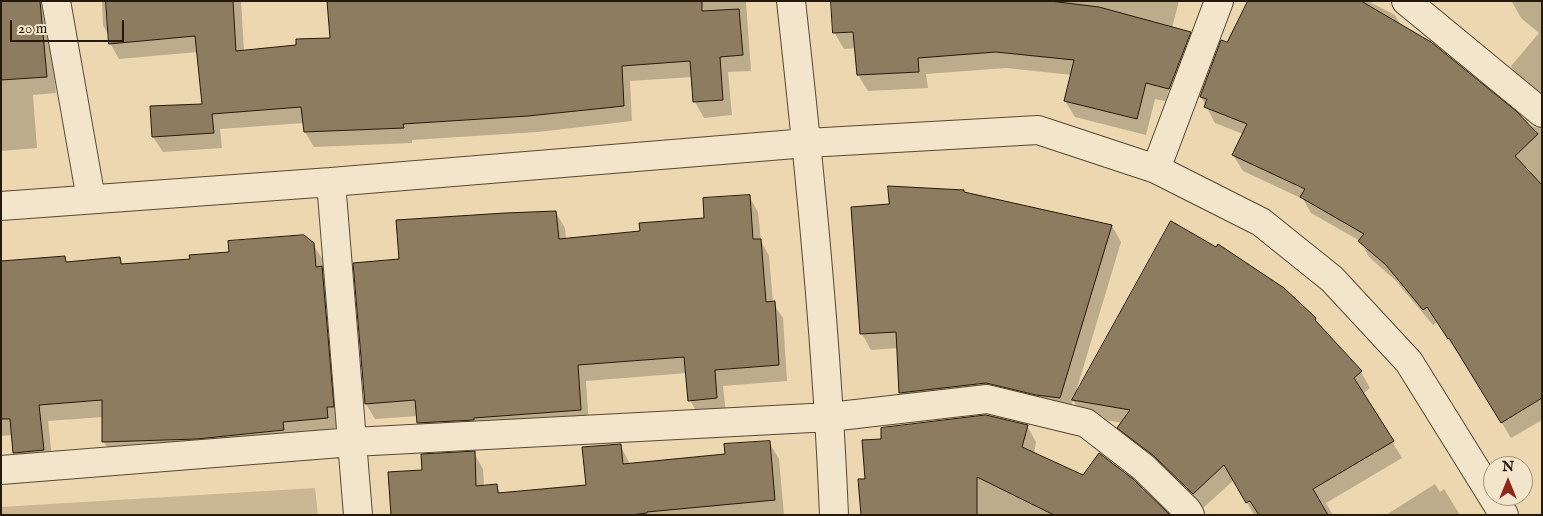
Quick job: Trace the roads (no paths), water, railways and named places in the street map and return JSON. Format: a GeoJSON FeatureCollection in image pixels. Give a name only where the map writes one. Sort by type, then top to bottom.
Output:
{"type":"FeatureCollection","features":[{"type":"Feature","properties":{"kind":"street"},"geometry":{"type":"LineString","coordinates":[[56,1],[91,199]]}},
{"type":"Feature","properties":{"kind":"street"},"geometry":{"type":"LineString","coordinates":[[791,1],[807,143],[830,417],[834,515]]}},
{"type":"Feature","properties":{"kind":"street"},"geometry":{"type":"LineString","coordinates":[[1156,169],[1219,1]]}},
{"type":"Feature","properties":{"kind":"street"},"geometry":{"type":"LineString","coordinates":[[1406,1],[1542,112]]}},
{"type":"Feature","properties":{"kind":"street"},"geometry":{"type":"LineString","coordinates":[[1,206],[331,182],[807,143],[1038,130],[1156,169],[1262,222],[1332,279],[1409,362],[1504,515]]}},
{"type":"Feature","properties":{"kind":"street"},"geometry":{"type":"LineString","coordinates":[[331,182],[358,515]]}},
{"type":"Feature","properties":{"kind":"street"},"geometry":{"type":"LineString","coordinates":[[1,470],[353,442],[830,417],[987,399],[1086,423],[1143,468],[1190,515]]}}]}
